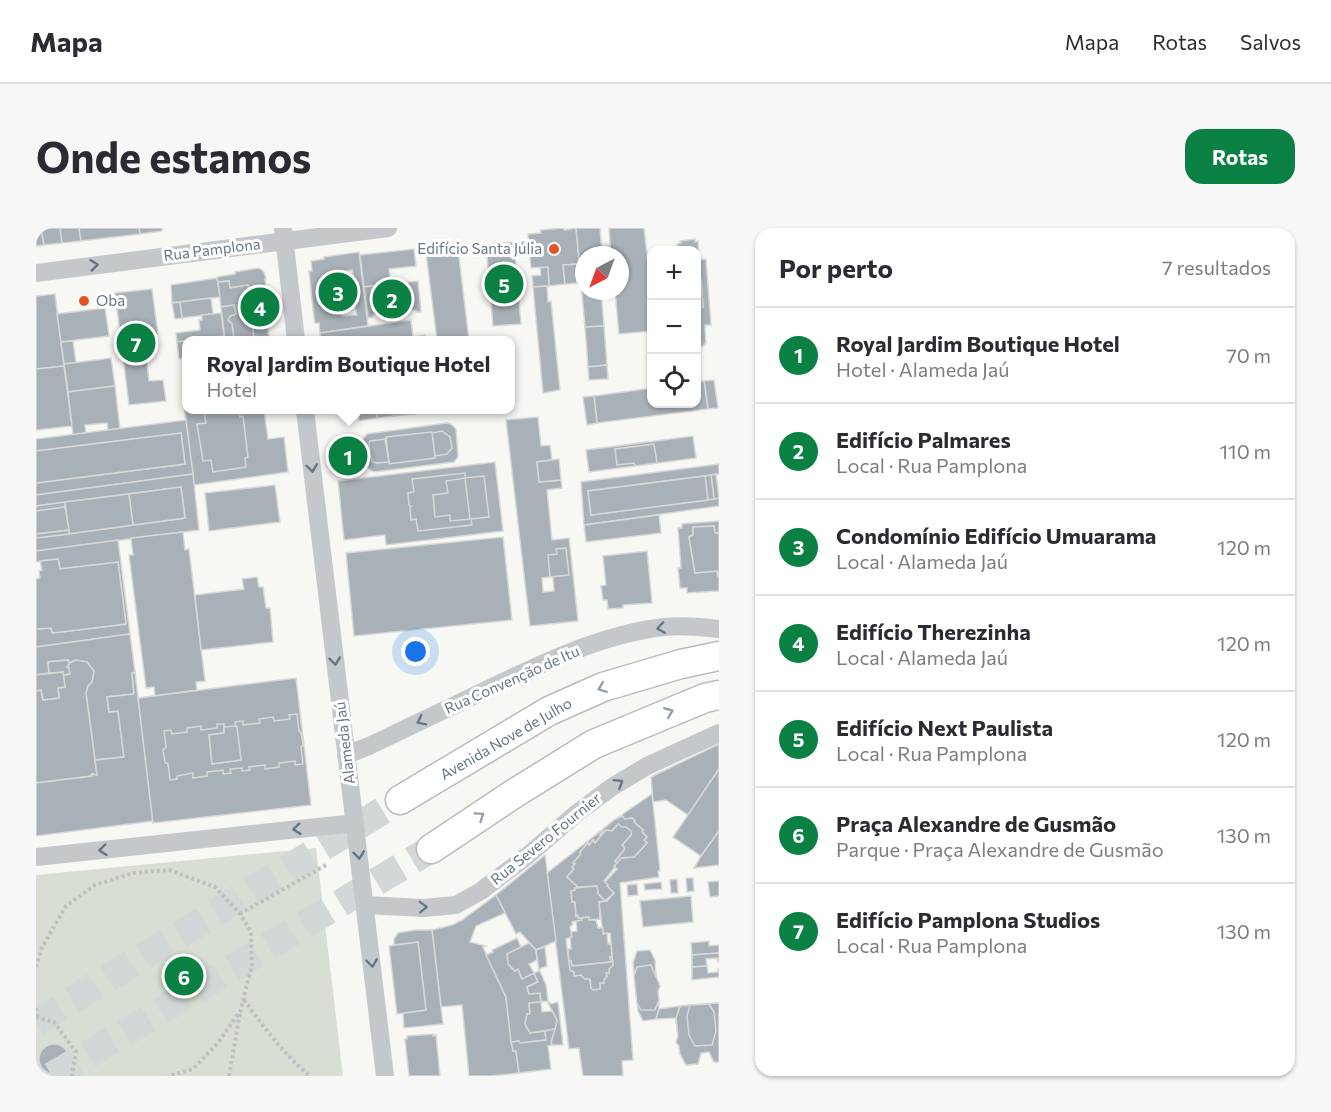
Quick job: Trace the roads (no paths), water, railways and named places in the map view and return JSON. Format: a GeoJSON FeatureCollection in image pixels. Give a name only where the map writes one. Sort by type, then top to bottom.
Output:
{"type":"FeatureCollection","features":[{"type":"Feature","properties":{"kind":"main road","name":"Avenida Nove de Julho"},"geometry":{"type":"LineString","coordinates":[[400,800],[549,711],[603,687],[681,664],[719,656]]}},
{"type":"Feature","properties":{"kind":"main road"},"geometry":{"type":"LineString","coordinates":[[432,849],[515,793],[594,744],[705,698],[719,695]]}},
{"type":"Feature","properties":{"kind":"street","name":"Rua Pamplona"},"geometry":{"type":"LineString","coordinates":[[36,273],[283,234],[388,228]]}},
{"type":"Feature","properties":{"kind":"street"},"geometry":{"type":"LineString","coordinates":[[283,234],[296,336]]}},
{"type":"Feature","properties":{"kind":"street","name":"Alameda Jaú"},"geometry":{"type":"LineString","coordinates":[[305,414],[385,1076]]}},
{"type":"Feature","properties":{"kind":"street","name":"Rua Convenção de Itu"},"geometry":{"type":"LineString","coordinates":[[346,755],[544,662],[579,650],[622,636],[664,627],[695,626],[719,629]]}},
{"type":"Feature","properties":{"kind":"street","name":"Rua Severo Fournier"},"geometry":{"type":"LineString","coordinates":[[365,905],[423,908],[456,905],[481,891],[612,787],[647,766],[719,733]]}},
{"type":"Feature","properties":{"kind":"street"},"geometry":{"type":"LineString","coordinates":[[36,858],[355,823]]}},
{"type":"Feature","properties":{"kind":"tunnel"},"geometry":{"type":"LineString","coordinates":[[36,1022],[400,800]]}},
{"type":"Feature","properties":{"kind":"tunnel"},"geometry":{"type":"LineString","coordinates":[[52,1076],[431,849]]}},
{"type":"Feature","properties":{"kind":"place","name":"Edifício Santa Júlia"},"geometry":{"type":"Point","coordinates":[554,249]}},
{"type":"Feature","properties":{"kind":"place","name":"Edifício Next Paulista"},"geometry":{"type":"Point","coordinates":[504,284]}},
{"type":"Feature","properties":{"kind":"place","name":"Condomínio Edifício Umuarama"},"geometry":{"type":"Point","coordinates":[338,292]}},
{"type":"Feature","properties":{"kind":"place","name":"Edifício Palmares"},"geometry":{"type":"Point","coordinates":[392,299]}},
{"type":"Feature","properties":{"kind":"place","name":"Oba"},"geometry":{"type":"Point","coordinates":[84,301]}},
{"type":"Feature","properties":{"kind":"place","name":"Edifício Therezinha"},"geometry":{"type":"Point","coordinates":[260,307]}},
{"type":"Feature","properties":{"kind":"place","name":"Edifício Pamplona Studios"},"geometry":{"type":"Point","coordinates":[136,343]}},
{"type":"Feature","properties":{"kind":"place","name":"Royal Jardim Boutique Hotel"},"geometry":{"type":"Point","coordinates":[348,456]}},
{"type":"Feature","properties":{"kind":"place","name":"Praça Alexandre de Gusmão"},"geometry":{"type":"Point","coordinates":[184,976]}}]}
